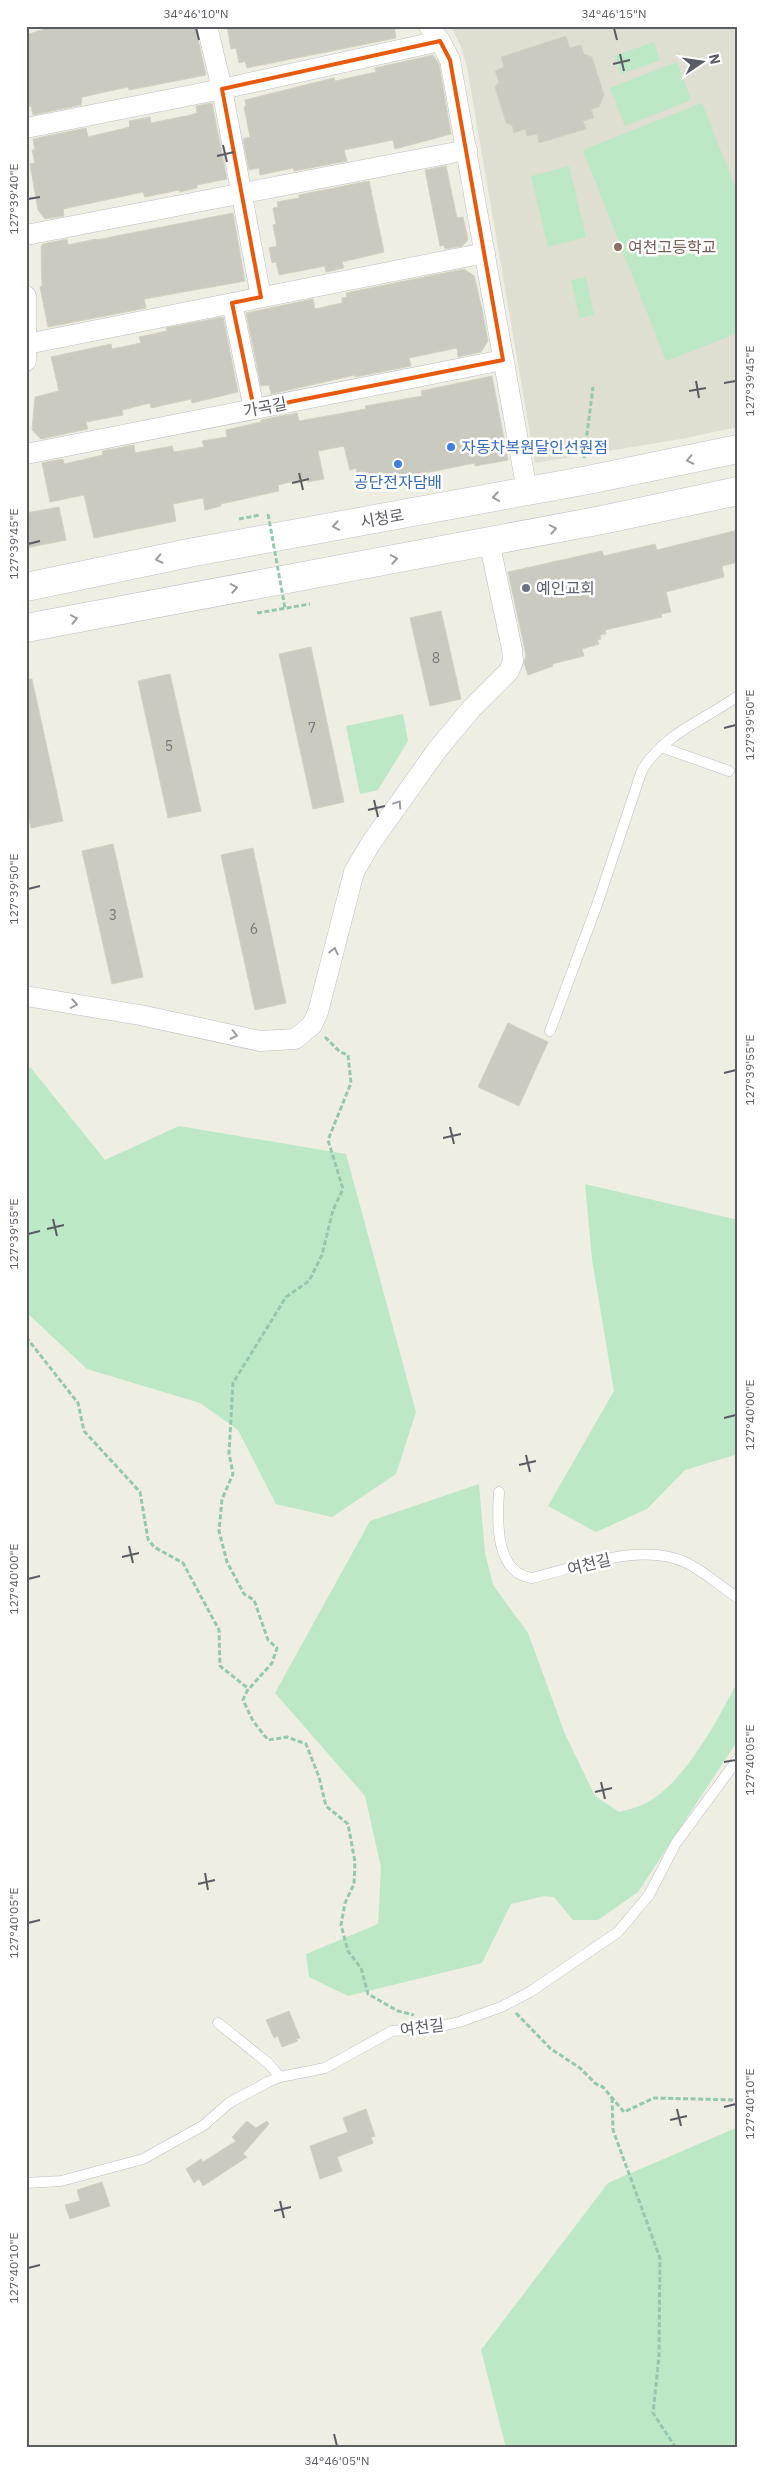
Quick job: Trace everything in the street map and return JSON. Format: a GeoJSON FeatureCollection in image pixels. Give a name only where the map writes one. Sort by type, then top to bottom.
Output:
{"type":"FeatureCollection","features":[{"type":"Feature","properties":{"kind":"street"},"geometry":{"type":"LineString","coordinates":[[207,26],[222,89],[261,297]]}},
{"type":"Feature","properties":{"kind":"street"},"geometry":{"type":"LineString","coordinates":[[26,128],[222,89],[434,33],[450,60],[527,491]]}},
{"type":"Feature","properties":{"kind":"street"},"geometry":{"type":"LineString","coordinates":[[26,235],[467,150]]}},
{"type":"Feature","properties":{"kind":"street"},"geometry":{"type":"LineString","coordinates":[[26,296],[27,353],[232,303],[485,253]]}},
{"type":"Feature","properties":{"kind":"street"},"geometry":{"type":"LineString","coordinates":[[232,303],[254,409]]}},
{"type":"Feature","properties":{"kind":"street","name":"가곡길"},"geometry":{"type":"LineString","coordinates":[[26,454],[504,360]]}},
{"type":"Feature","properties":{"kind":"street","name":"시청로"},"geometry":{"type":"LineString","coordinates":[[26,588],[194,552],[527,491],[738,449]]}},
{"type":"Feature","properties":{"kind":"street"},"geometry":{"type":"LineString","coordinates":[[26,628],[489,541],[738,491]]}},
{"type":"Feature","properties":{"kind":"street"},"geometry":{"type":"LineString","coordinates":[[26,996],[140,1015],[269,1042],[296,1039],[312,1025],[322,1000],[354,872],[371,843],[436,750],[472,708],[509,671],[513,661],[489,541]]}},
{"type":"Feature","properties":{"kind":"street"},"geometry":{"type":"LineString","coordinates":[[194,552],[204,594]]}},
{"type":"Feature","properties":{"kind":"lane"},"geometry":{"type":"LineString","coordinates":[[550,1031],[598,902],[642,770],[648,760],[661,747],[690,723],[738,696]]}},
{"type":"Feature","properties":{"kind":"lane"},"geometry":{"type":"LineString","coordinates":[[661,747],[730,771]]}},
{"type":"Feature","properties":{"kind":"lane","name":"여천길"},"geometry":{"type":"LineString","coordinates":[[500,1492],[498,1525],[505,1556],[513,1571],[522,1577],[532,1578],[627,1555],[646,1553],[666,1556],[688,1564],[738,1598]]}},
{"type":"Feature","properties":{"kind":"lane","name":"여천길"},"geometry":{"type":"LineString","coordinates":[[26,2183],[61,2181],[149,2157],[204,2125],[229,2103],[280,2076],[325,2068],[392,2031],[429,2029],[459,2022],[501,2007],[530,1992],[618,1932],[649,1895],[676,1843],[738,1759]]}},
{"type":"Feature","properties":{"kind":"lane"},"geometry":{"type":"LineString","coordinates":[[218,2023],[268,2063],[280,2076]]}},
{"type":"Feature","properties":{"kind":"path"},"geometry":{"type":"LineString","coordinates":[[584,459],[593,387]]}},
{"type":"Feature","properties":{"kind":"path"},"geometry":{"type":"LineString","coordinates":[[268,514],[285,608]]}},
{"type":"Feature","properties":{"kind":"path"},"geometry":{"type":"LineString","coordinates":[[257,613],[310,604]]}},
{"type":"Feature","properties":{"kind":"path"},"geometry":{"type":"LineString","coordinates":[[312,1025],[340,1052],[348,1055],[352,1082],[328,1140],[343,1189],[333,1210],[322,1256],[309,1280],[286,1297],[233,1383],[228,1453],[233,1474],[222,1499],[219,1531],[227,1562],[244,1594],[254,1600],[268,1640],[277,1648],[272,1663],[249,1689],[243,1700],[253,1721],[268,1740],[287,1737],[306,1744],[319,1777],[326,1806],[348,1824],[355,1862],[354,1884],[345,1904],[340,1925],[348,1951],[361,1968],[368,1994],[398,2011],[423,2017]]}},
{"type":"Feature","properties":{"kind":"path"},"geometry":{"type":"LineString","coordinates":[[26,1337],[78,1403],[84,1430],[140,1492],[148,1539],[154,1547],[183,1563],[219,1630],[220,1666],[249,1689]]}},
{"type":"Feature","properties":{"kind":"path"},"geometry":{"type":"LineString","coordinates":[[501,2007],[514,2010],[552,2049],[580,2068],[624,2112],[654,2098],[738,2100]]}},
{"type":"Feature","properties":{"kind":"path"},"geometry":{"type":"LineString","coordinates":[[612,2098],[613,2130],[660,2258],[659,2356],[653,2413],[676,2448]]}},
{"type":"Feature","properties":{"kind":"highlighted area"},"geometry":{"type":"Polygon","coordinates":[[[440,41],[450,60],[503,360],[254,409],[232,303],[261,297],[222,89],[440,41]]]}},
{"type":"Feature","properties":{"kind":"shaded area","name":"여천고등학교"},"geometry":{"type":"Polygon","coordinates":[[[451,26],[738,26],[738,427],[681,439],[535,463],[467,67],[461,47],[451,26]]]}},
{"type":"Feature","properties":{"kind":"green space"},"geometry":{"type":"Polygon","coordinates":[[[654,42],[660,60],[621,74],[614,56],[654,42]]]}},
{"type":"Feature","properties":{"kind":"green space"},"geometry":{"type":"Polygon","coordinates":[[[677,62],[691,100],[625,126],[610,88],[677,62]]]}},
{"type":"Feature","properties":{"kind":"green space"},"geometry":{"type":"Polygon","coordinates":[[[702,103],[738,194],[738,333],[666,361],[583,150],[702,103]]]}},
{"type":"Feature","properties":{"kind":"green space"},"geometry":{"type":"Polygon","coordinates":[[[569,166],[586,237],[548,247],[531,176],[569,166]]]}},
{"type":"Feature","properties":{"kind":"green space"},"geometry":{"type":"Polygon","coordinates":[[[586,277],[594,315],[580,318],[571,280],[586,277]]]}},
{"type":"Feature","properties":{"kind":"green space"},"geometry":{"type":"Polygon","coordinates":[[[403,714],[408,741],[378,790],[360,794],[346,726],[403,714]]]}},
{"type":"Feature","properties":{"kind":"green space"},"geometry":{"type":"Polygon","coordinates":[[[26,1068],[31,1068],[105,1160],[179,1126],[346,1154],[416,1412],[396,1474],[332,1517],[276,1504],[238,1430],[200,1403],[87,1369],[26,1312],[26,1068]]]}},
{"type":"Feature","properties":{"kind":"green space"},"geometry":{"type":"Polygon","coordinates":[[[585,1184],[738,1220],[738,1454],[685,1470],[647,1509],[596,1532],[548,1506],[614,1391],[592,1259],[585,1184]]]}},
{"type":"Feature","properties":{"kind":"green space"},"geometry":{"type":"Polygon","coordinates":[[[479,1484],[485,1553],[493,1585],[528,1633],[565,1734],[595,1796],[619,1812],[632,1809],[659,1795],[686,1767],[698,1750],[738,1681],[738,1740],[638,1892],[598,1920],[573,1920],[554,1897],[544,1896],[511,1904],[482,1963],[348,1996],[309,1977],[306,1954],[378,1924],[381,1867],[365,1796],[275,1693],[370,1521],[479,1484]]]}},
{"type":"Feature","properties":{"kind":"green space"},"geometry":{"type":"Polygon","coordinates":[[[738,2127],[738,2448],[506,2448],[481,2350],[608,2183],[738,2127]]]}},
{"type":"Feature","properties":{"kind":"building"},"geometry":{"type":"Polygon","coordinates":[[[54,26],[195,26],[206,75],[129,90],[128,87],[82,97],[81,105],[33,115],[31,106],[26,107],[26,35],[54,26]]]}},
{"type":"Feature","properties":{"kind":"building"},"geometry":{"type":"Polygon","coordinates":[[[227,26],[394,26],[396,38],[247,68],[245,61],[239,63],[236,48],[231,49],[227,26]]]}},
{"type":"Feature","properties":{"kind":"building"},"geometry":{"type":"Polygon","coordinates":[[[566,36],[570,48],[581,45],[584,54],[592,57],[604,95],[599,107],[591,109],[594,118],[583,121],[586,129],[539,143],[537,134],[527,136],[525,129],[514,133],[512,125],[506,123],[495,87],[499,82],[495,71],[504,67],[501,57],[566,36]]]}},
{"type":"Feature","properties":{"kind":"building"},"geometry":{"type":"Polygon","coordinates":[[[433,55],[439,64],[451,134],[395,149],[393,140],[344,150],[347,161],[294,171],[293,168],[260,175],[259,168],[249,170],[243,139],[250,137],[244,107],[246,106],[245,100],[334,78],[335,81],[376,72],[375,68],[433,55]]]}},
{"type":"Feature","properties":{"kind":"building"},"geometry":{"type":"Polygon","coordinates":[[[212,103],[227,179],[197,185],[197,188],[180,192],[179,190],[145,197],[143,192],[63,209],[64,216],[45,219],[38,210],[30,164],[35,163],[32,150],[35,150],[33,139],[86,128],[88,137],[130,127],[129,121],[150,117],[151,123],[191,115],[197,113],[196,106],[212,103]]]}},
{"type":"Feature","properties":{"kind":"building"},"geometry":{"type":"Polygon","coordinates":[[[446,166],[457,218],[463,217],[468,240],[462,246],[445,249],[444,245],[440,246],[425,170],[446,166]]]}},
{"type":"Feature","properties":{"kind":"building"},"geometry":{"type":"Polygon","coordinates":[[[369,181],[384,252],[342,262],[344,268],[326,272],[325,266],[279,275],[276,262],[272,263],[269,248],[277,246],[273,225],[276,224],[273,208],[278,207],[277,202],[299,198],[299,195],[369,181]]]}},
{"type":"Feature","properties":{"kind":"building"},"geometry":{"type":"Polygon","coordinates":[[[233,213],[245,281],[144,299],[146,308],[48,327],[40,287],[42,286],[41,246],[43,244],[67,239],[68,245],[233,213]]]}},
{"type":"Feature","properties":{"kind":"building"},"geometry":{"type":"Polygon","coordinates":[[[464,269],[474,276],[482,309],[488,341],[481,352],[458,357],[457,348],[409,358],[411,366],[355,377],[355,375],[271,394],[269,385],[261,386],[246,313],[313,299],[315,309],[342,303],[342,298],[347,297],[346,293],[464,269]]]}},
{"type":"Feature","properties":{"kind":"building"},"geometry":{"type":"Polygon","coordinates":[[[223,317],[238,392],[192,403],[191,399],[151,408],[150,403],[122,410],[123,415],[86,422],[88,429],[41,439],[32,430],[35,397],[59,391],[51,357],[111,344],[112,349],[141,343],[139,337],[167,331],[166,328],[223,317]]]}},
{"type":"Feature","properties":{"kind":"building"},"geometry":{"type":"Polygon","coordinates":[[[492,376],[508,460],[475,466],[475,463],[384,481],[383,472],[364,477],[362,471],[357,473],[356,468],[350,470],[344,446],[318,451],[324,479],[308,482],[307,478],[278,485],[279,491],[221,504],[221,506],[205,510],[203,498],[173,504],[176,521],[94,538],[84,495],[50,502],[42,463],[63,459],[64,464],[103,455],[102,451],[134,445],[135,453],[172,446],[174,452],[204,447],[202,441],[227,437],[226,430],[261,422],[261,420],[297,413],[299,421],[366,409],[365,406],[422,396],[421,391],[492,376]]]}},
{"type":"Feature","properties":{"kind":"building"},"geometry":{"type":"Polygon","coordinates":[[[59,507],[66,540],[26,548],[26,513],[59,507]]]}},
{"type":"Feature","properties":{"kind":"building"},"geometry":{"type":"Polygon","coordinates":[[[738,530],[738,562],[722,566],[724,577],[666,592],[671,612],[661,614],[662,617],[605,630],[606,634],[600,635],[601,639],[597,640],[599,644],[582,649],[584,656],[552,664],[553,666],[528,675],[524,663],[526,655],[508,572],[602,551],[604,556],[655,544],[657,550],[738,530]]]}},
{"type":"Feature","properties":{"kind":"building"},"geometry":{"type":"Polygon","coordinates":[[[441,611],[461,699],[430,706],[410,618],[441,611]]]}},
{"type":"Feature","properties":{"kind":"building"},"geometry":{"type":"Polygon","coordinates":[[[311,647],[344,802],[313,809],[279,654],[311,647]]]}},
{"type":"Feature","properties":{"kind":"building"},"geometry":{"type":"Polygon","coordinates":[[[170,674],[201,811],[168,818],[138,681],[170,674]]]}},
{"type":"Feature","properties":{"kind":"building"},"geometry":{"type":"Polygon","coordinates":[[[26,679],[32,679],[63,821],[31,828],[26,806],[26,679]]]}},
{"type":"Feature","properties":{"kind":"building"},"geometry":{"type":"Polygon","coordinates":[[[113,844],[143,977],[112,984],[82,851],[113,844]]]}},
{"type":"Feature","properties":{"kind":"building"},"geometry":{"type":"Polygon","coordinates":[[[253,848],[286,1003],[255,1010],[221,855],[253,848]]]}},
{"type":"Feature","properties":{"kind":"building"},"geometry":{"type":"Polygon","coordinates":[[[508,1023],[548,1042],[519,1106],[478,1087],[508,1023]]]}},
{"type":"Feature","properties":{"kind":"building"},"geometry":{"type":"Polygon","coordinates":[[[289,2011],[300,2038],[296,2039],[298,2041],[282,2047],[278,2036],[274,2038],[266,2020],[289,2011]]]}},
{"type":"Feature","properties":{"kind":"building"},"geometry":{"type":"Polygon","coordinates":[[[366,2109],[375,2136],[371,2137],[373,2143],[337,2157],[342,2171],[320,2179],[310,2146],[348,2132],[343,2118],[366,2109]]]}},
{"type":"Feature","properties":{"kind":"building"},"geometry":{"type":"Polygon","coordinates":[[[247,2121],[256,2128],[267,2121],[269,2124],[243,2154],[247,2157],[203,2186],[199,2179],[194,2183],[186,2169],[201,2159],[203,2162],[236,2141],[232,2137],[247,2121]]]}},
{"type":"Feature","properties":{"kind":"building"},"geometry":{"type":"Polygon","coordinates":[[[102,2182],[110,2206],[70,2219],[65,2205],[80,2201],[77,2190],[102,2182]]]}},
{"type":"Feature","properties":{"kind":"place","name":"여천고등학교"},"geometry":{"type":"Point","coordinates":[618,247]}},
{"type":"Feature","properties":{"kind":"place","name":"자동차복원달인선원점"},"geometry":{"type":"Point","coordinates":[451,447]}},
{"type":"Feature","properties":{"kind":"place","name":"공단전자담배"},"geometry":{"type":"Point","coordinates":[398,464]}},
{"type":"Feature","properties":{"kind":"place","name":"예인교회"},"geometry":{"type":"Point","coordinates":[526,588]}}]}
